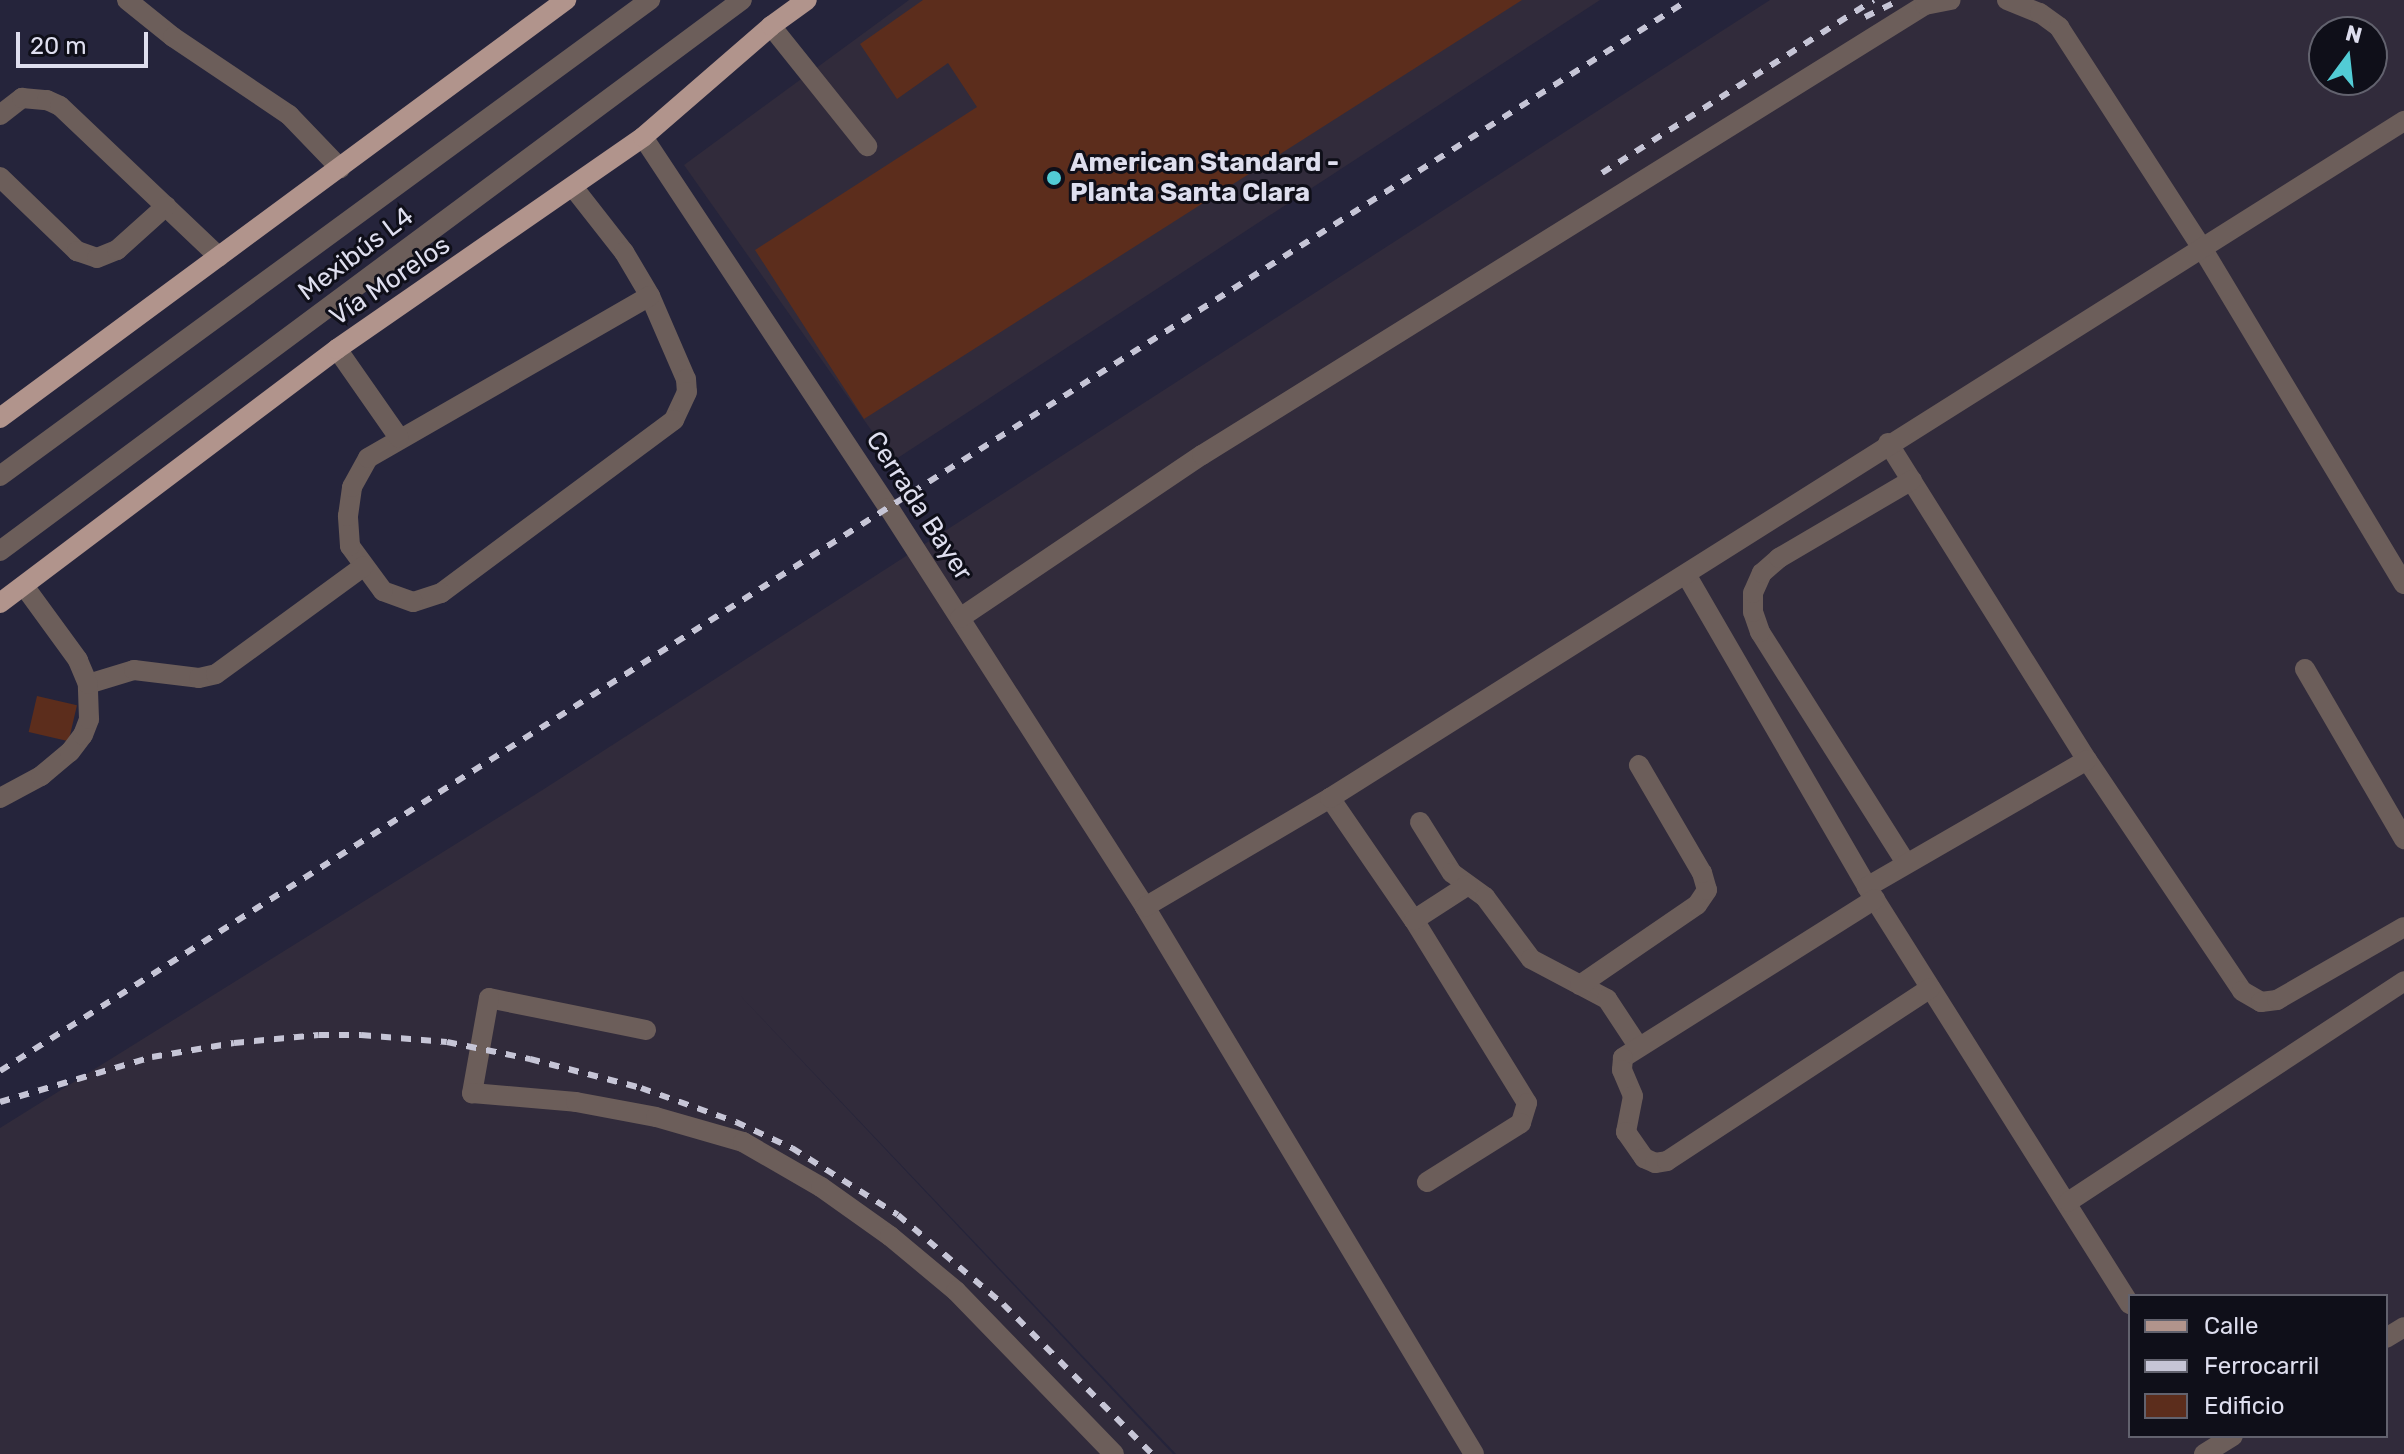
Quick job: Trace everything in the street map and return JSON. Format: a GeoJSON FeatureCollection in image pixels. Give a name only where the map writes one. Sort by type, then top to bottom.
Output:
{"type":"FeatureCollection","features":[{"type":"Feature","properties":{"kind":"main road"},"geometry":{"type":"LineString","coordinates":[[0,418],[566,0]]}},
{"type":"Feature","properties":{"kind":"main road","name":"Vía Morelos"},"geometry":{"type":"LineString","coordinates":[[0,603],[337,349],[643,137],[771,26],[807,0]]}},
{"type":"Feature","properties":{"kind":"lane"},"geometry":{"type":"LineString","coordinates":[[127,0],[173,37],[289,115],[340,168]]}},
{"type":"Feature","properties":{"kind":"lane","name":"Mexibús L4"},"geometry":{"type":"LineString","coordinates":[[0,476],[650,0]]}},
{"type":"Feature","properties":{"kind":"lane","name":"Mexibús L4"},"geometry":{"type":"LineString","coordinates":[[0,551],[742,0]]}},
{"type":"Feature","properties":{"kind":"lane"},"geometry":{"type":"LineString","coordinates":[[960,618],[1228,438],[1925,5],[1951,0]]}},
{"type":"Feature","properties":{"kind":"lane"},"geometry":{"type":"LineString","coordinates":[[2007,0],[2040,13],[2059,27],[2202,248],[2404,584]]}},
{"type":"Feature","properties":{"kind":"lane"},"geometry":{"type":"LineString","coordinates":[[771,26],[867,146]]}},
{"type":"Feature","properties":{"kind":"lane"},"geometry":{"type":"LineString","coordinates":[[0,115],[22,98],[47,100],[60,106],[219,257]]}},
{"type":"Feature","properties":{"kind":"lane"},"geometry":{"type":"LineString","coordinates":[[1145,907],[1330,798],[1687,576],[1888,443],[2404,121]]}},
{"type":"Feature","properties":{"kind":"lane","name":"Cerrada Bayer"},"geometry":{"type":"LineString","coordinates":[[643,137],[960,618],[1145,907],[1474,1454]]}},
{"type":"Feature","properties":{"kind":"lane"},"geometry":{"type":"LineString","coordinates":[[0,177],[77,251],[97,258],[117,250],[166,206]]}},
{"type":"Feature","properties":{"kind":"lane"},"geometry":{"type":"LineString","coordinates":[[573,187],[624,252],[650,296],[686,379],[687,392],[674,420],[426,600],[413,602],[383,591],[350,546],[348,516],[352,487],[368,458],[650,296]]}},
{"type":"Feature","properties":{"kind":"lane"},"geometry":{"type":"LineString","coordinates":[[337,349],[399,438]]}},
{"type":"Feature","properties":{"kind":"lane"},"geometry":{"type":"LineString","coordinates":[[1888,443],[2087,760],[2242,991],[2253,999],[2268,1003],[2277,1000],[2404,927]]}},
{"type":"Feature","properties":{"kind":"lane"},"geometry":{"type":"LineString","coordinates":[[1906,863],[1760,632],[1753,612],[1753,593],[1762,573],[1779,558],[1912,480]]}},
{"type":"Feature","properties":{"kind":"lane"},"geometry":{"type":"LineString","coordinates":[[88,684],[134,670],[199,678],[216,674],[364,566]]}},
{"type":"Feature","properties":{"kind":"lane"},"geometry":{"type":"LineString","coordinates":[[1687,576],[1871,893],[2128,1301]]}},
{"type":"Feature","properties":{"kind":"lane"},"geometry":{"type":"LineString","coordinates":[[0,798],[41,776],[70,752],[89,719],[88,684],[78,660],[24,586]]}},
{"type":"Feature","properties":{"kind":"lane"},"geometry":{"type":"LineString","coordinates":[[2305,669],[2404,839]]}},
{"type":"Feature","properties":{"kind":"lane"},"geometry":{"type":"LineString","coordinates":[[1930,988],[1662,1162],[1644,1158],[1626,1132],[1633,1096],[1621,1064],[1638,1046],[1871,893],[1906,863],[2087,760]]}},
{"type":"Feature","properties":{"kind":"lane"},"geometry":{"type":"LineString","coordinates":[[1580,985],[1697,905],[1707,890],[1702,873],[1639,765]]}},
{"type":"Feature","properties":{"kind":"lane"},"geometry":{"type":"LineString","coordinates":[[1330,798],[1414,920],[1528,1108],[1521,1123],[1427,1182]]}},
{"type":"Feature","properties":{"kind":"lane"},"geometry":{"type":"LineString","coordinates":[[1420,822],[1452,873],[1485,897],[1538,966],[1607,999],[1638,1046]]}},
{"type":"Feature","properties":{"kind":"lane"},"geometry":{"type":"LineString","coordinates":[[1414,920],[1468,885]]}},
{"type":"Feature","properties":{"kind":"lane"},"geometry":{"type":"LineString","coordinates":[[2068,1202],[2404,981]]}},
{"type":"Feature","properties":{"kind":"lane"},"geometry":{"type":"LineString","coordinates":[[646,1030],[489,998],[472,1093],[589,1104],[656,1117],[743,1142],[821,1187],[934,1273],[1114,1454]]}},
{"type":"Feature","properties":{"kind":"shaded area","name":"American Standard - Planta Santa Clara"},"geometry":{"type":"Polygon","coordinates":[[[909,0],[1600,0],[893,461],[684,165],[909,0]]]}},
{"type":"Feature","properties":{"kind":"shaded area"},"geometry":{"type":"Polygon","coordinates":[[[1770,0],[2404,0],[2404,1454],[1176,1454],[734,989],[1173,1454],[0,1454],[0,1128],[544,789],[1770,0]]]}},
{"type":"Feature","properties":{"kind":"building","name":"American Standard - Planta Santa Clara"},"geometry":{"type":"Polygon","coordinates":[[[923,0],[1522,0],[864,419],[755,250],[977,107],[948,63],[897,99],[860,44],[923,0]]]}},
{"type":"Feature","properties":{"kind":"building"},"geometry":{"type":"Polygon","coordinates":[[[37,696],[77,705],[69,741],[29,732],[37,696]]]}},
{"type":"Feature","properties":{"kind":"railway"},"geometry":{"type":"LineString","coordinates":[[0,1071],[1688,0]]}},
{"type":"Feature","properties":{"kind":"railway"},"geometry":{"type":"LineString","coordinates":[[1602,173],[1874,0]]}},
{"type":"Feature","properties":{"kind":"railway"},"geometry":{"type":"LineString","coordinates":[[1865,17],[1900,0]]}},
{"type":"Feature","properties":{"kind":"railway"},"geometry":{"type":"LineString","coordinates":[[0,1102],[152,1057],[234,1043],[319,1035],[447,1042],[530,1059],[641,1088],[736,1122],[792,1148],[898,1215],[1003,1304],[1152,1454]]}},
{"type":"Feature","properties":{"kind":"place","name":"American Standard - Planta Santa Clara"},"geometry":{"type":"Point","coordinates":[1054,178]}}]}
